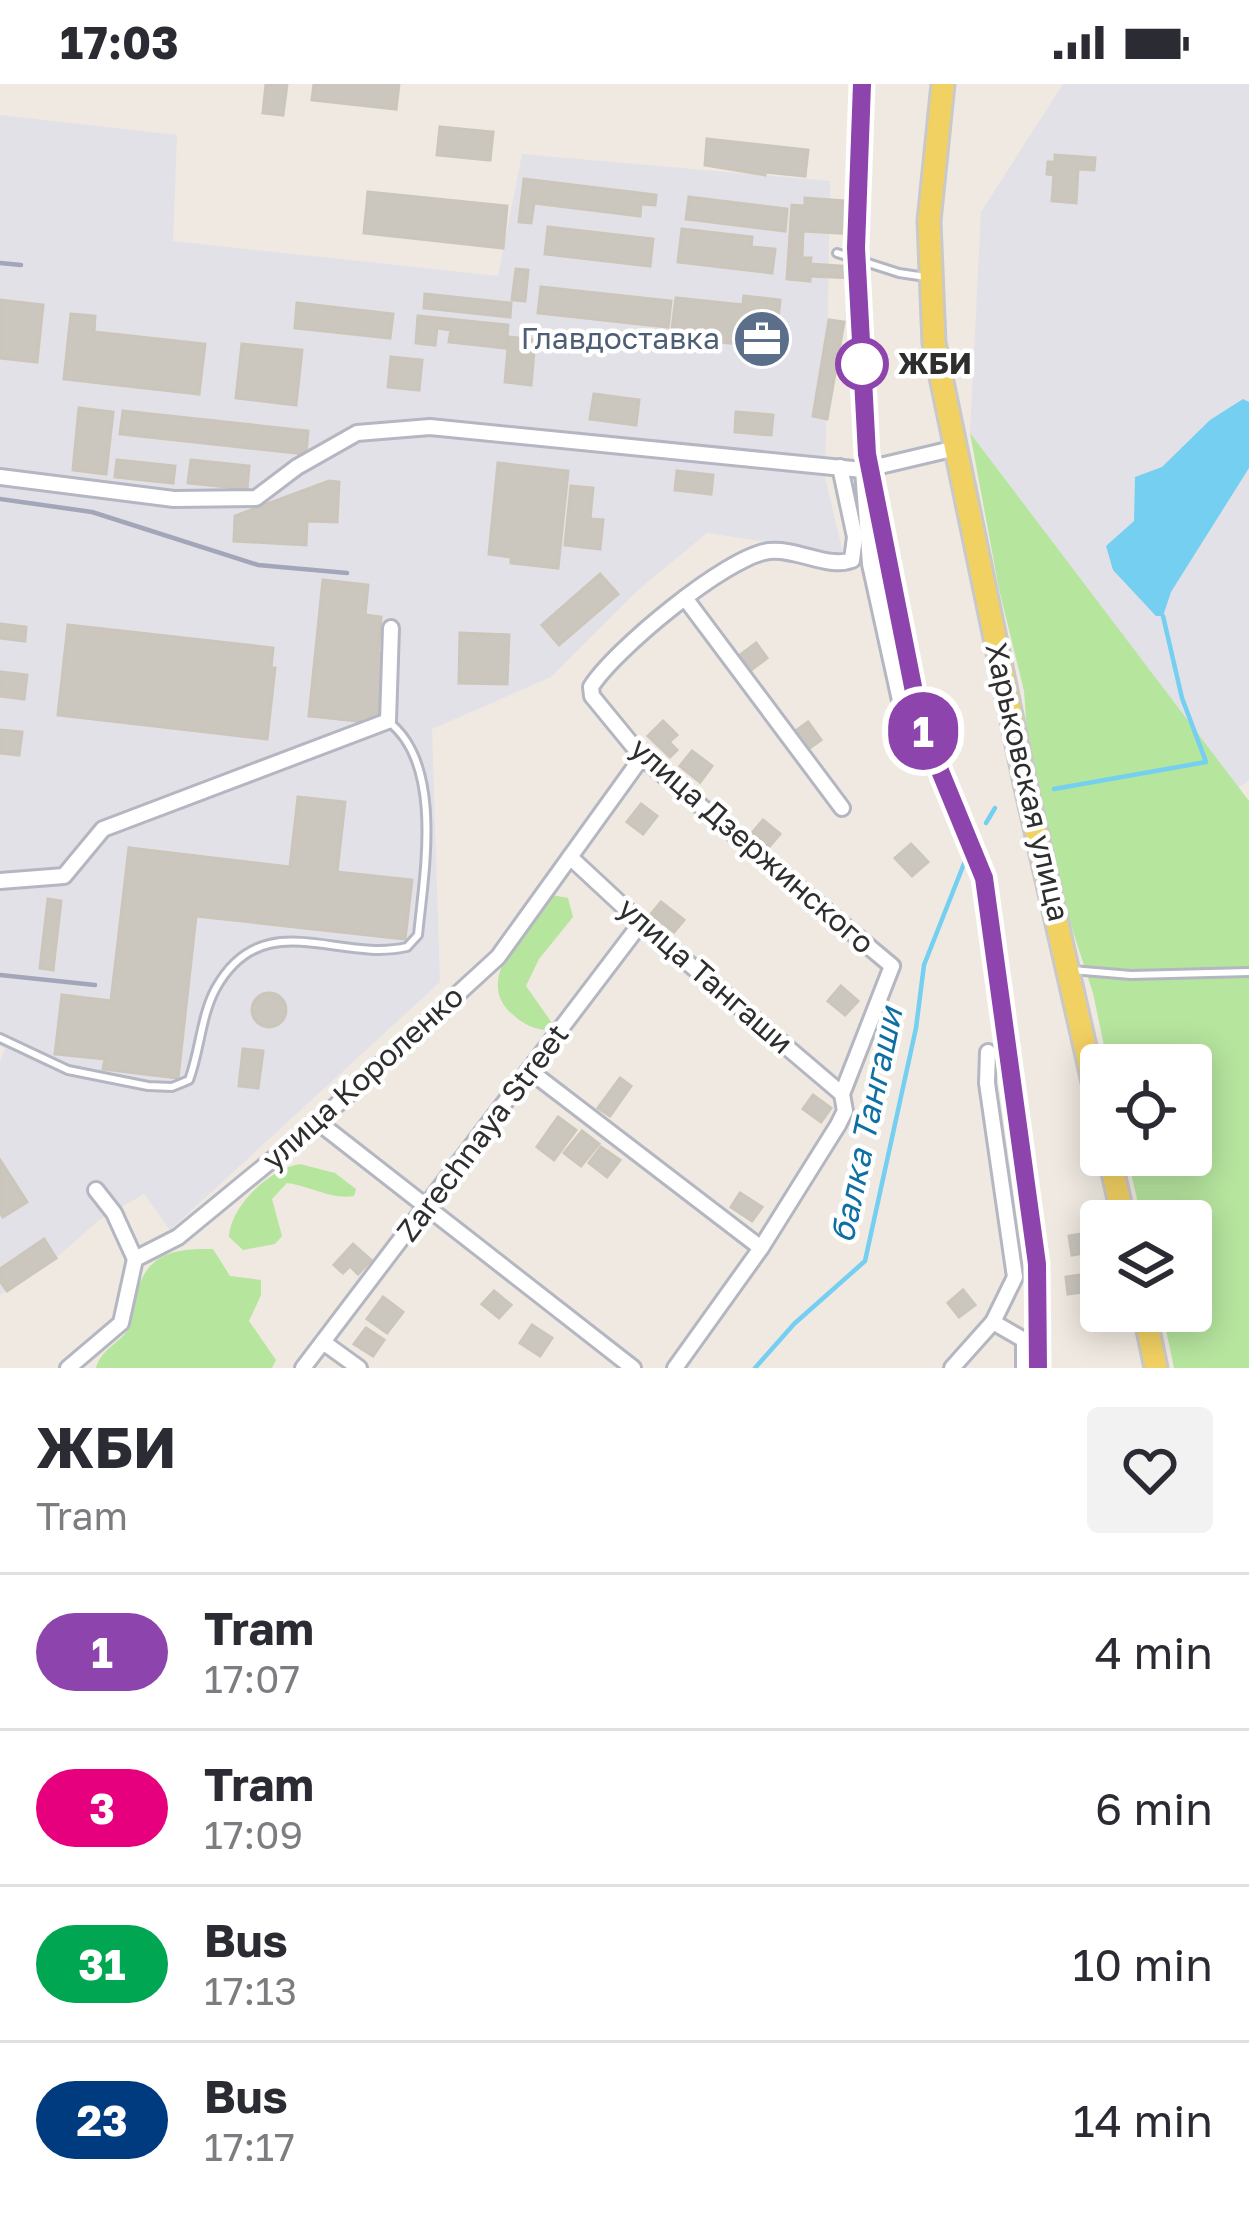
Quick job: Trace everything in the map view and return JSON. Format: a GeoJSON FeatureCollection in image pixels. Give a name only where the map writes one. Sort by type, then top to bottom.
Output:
{"type":"FeatureCollection","features":[{"type":"Feature","properties":{"kind":"main road","name":"Харьковская улица"},"geometry":{"type":"LineString","coordinates":[[944,84],[928,221],[934,343],[1025,783],[1085,1044]]}},
{"type":"Feature","properties":{"kind":"main road"},"geometry":{"type":"LineString","coordinates":[[1148,1332],[1156,1368]]}},
{"type":"Feature","properties":{"kind":"street"},"geometry":{"type":"LineString","coordinates":[[0,477],[174,499],[256,498],[297,467],[357,433],[430,427],[863,470],[956,448]]}},
{"type":"Feature","properties":{"kind":"street","name":"улица Дзержинского"},"geometry":{"type":"LineString","coordinates":[[675,1368],[761,1248],[838,1125],[844,1111],[842,1094],[892,966],[642,757],[592,696],[591,687],[685,598],[731,564],[767,551],[803,553],[843,563],[852,560],[855,538],[840,467]]}},
{"type":"Feature","properties":{"kind":"street"},"geometry":{"type":"LineString","coordinates":[[863,470],[870,564],[903,714]]}},
{"type":"Feature","properties":{"kind":"street"},"geometry":{"type":"LineString","coordinates":[[685,598],[842,808]]}},
{"type":"Feature","properties":{"kind":"street"},"geometry":{"type":"LineString","coordinates":[[0,881],[64,876],[103,829],[388,722],[391,628]]}},
{"type":"Feature","properties":{"kind":"street","name":"улица Короленко"},"geometry":{"type":"LineString","coordinates":[[135,1259],[178,1237],[318,1122],[498,957],[642,757]]}},
{"type":"Feature","properties":{"kind":"street","name":"улица Тангаши"},"geometry":{"type":"LineString","coordinates":[[570,857],[842,1094]]}},
{"type":"Feature","properties":{"kind":"street","name":"Zarechnaya Street"},"geometry":{"type":"LineString","coordinates":[[303,1368],[641,923]]}},
{"type":"Feature","properties":{"kind":"street"},"geometry":{"type":"LineString","coordinates":[[952,1368],[993,1322],[1015,1277],[986,1083],[988,1052]]}},
{"type":"Feature","properties":{"kind":"street"},"geometry":{"type":"LineString","coordinates":[[530,1071],[761,1248]]}},
{"type":"Feature","properties":{"kind":"street"},"geometry":{"type":"LineString","coordinates":[[318,1122],[633,1368]]}},
{"type":"Feature","properties":{"kind":"street"},"geometry":{"type":"LineString","coordinates":[[68,1368],[121,1323],[135,1259],[114,1214],[96,1190]]}},
{"type":"Feature","properties":{"kind":"street"},"geometry":{"type":"LineString","coordinates":[[993,1322],[1024,1340],[1024,1368]]}},
{"type":"Feature","properties":{"kind":"street"},"geometry":{"type":"LineString","coordinates":[[323,1342],[359,1368]]}},
{"type":"Feature","properties":{"kind":"lane"},"geometry":{"type":"LineString","coordinates":[[837,253],[899,274],[929,278]]}},
{"type":"Feature","properties":{"kind":"lane"},"geometry":{"type":"LineString","coordinates":[[0,1038],[68,1070],[172,1087],[189,1080],[216,986],[255,949],[284,939],[328,946],[406,947],[418,935],[428,821],[412,748],[388,722]]}},
{"type":"Feature","properties":{"kind":"lane"},"geometry":{"type":"LineString","coordinates":[[1069,969],[1131,975],[1249,972]]}},
{"type":"Feature","properties":{"kind":"shaded area"},"geometry":{"type":"Polygon","coordinates":[[[1063,84],[1249,84],[1249,781],[1238,788],[970,433],[981,212],[1063,84]]]}},
{"type":"Feature","properties":{"kind":"shaded area"},"geometry":{"type":"Polygon","coordinates":[[[0,115],[177,135],[173,241],[498,276],[522,154],[830,181],[825,478],[843,553],[707,533],[637,591],[551,677],[432,729],[440,982],[170,1230],[144,1194],[99,1220],[56,1258],[0,1295],[0,1062],[5,1048],[0,1046],[0,115]]]}},
{"type":"Feature","properties":{"kind":"green space"},"geometry":{"type":"Polygon","coordinates":[[[970,433],[1249,801],[1249,1368],[1174,1368],[1166,1332],[1212,1332],[1212,1200],[1137,1200],[1132,1176],[1212,1176],[1212,1044],[1104,1044],[1029,760],[1024,691],[970,433]]]}},
{"type":"Feature","properties":{"kind":"green space"},"geometry":{"type":"Polygon","coordinates":[[[552,895],[568,898],[573,917],[539,959],[526,986],[552,1023],[546,1030],[527,1025],[511,1013],[498,984],[509,952],[552,895]]]}},
{"type":"Feature","properties":{"kind":"green space"},"geometry":{"type":"Polygon","coordinates":[[[300,1164],[335,1173],[356,1189],[354,1196],[287,1183],[272,1199],[282,1236],[275,1244],[243,1250],[229,1237],[236,1213],[265,1181],[300,1164]]]}},
{"type":"Feature","properties":{"kind":"green space"},"geometry":{"type":"Polygon","coordinates":[[[213,1249],[230,1276],[261,1280],[261,1295],[249,1321],[276,1360],[272,1368],[96,1368],[128,1329],[138,1287],[151,1265],[170,1253],[213,1249]]]}},
{"type":"Feature","properties":{"kind":"water"},"geometry":{"type":"Polygon","coordinates":[[[1243,399],[1249,402],[1249,468],[1171,592],[1163,616],[1156,616],[1113,570],[1106,546],[1134,521],[1135,477],[1162,467],[1210,420],[1243,399]]]}},
{"type":"Feature","properties":{"kind":"building"},"geometry":{"type":"Polygon","coordinates":[[[266,84],[287,84],[283,115],[263,113],[266,84]]]}},
{"type":"Feature","properties":{"kind":"building"},"geometry":{"type":"Polygon","coordinates":[[[314,84],[399,84],[396,109],[312,100],[314,84]]]}},
{"type":"Feature","properties":{"kind":"building"},"geometry":{"type":"Polygon","coordinates":[[[440,127],[493,132],[490,160],[437,155],[440,127]]]}},
{"type":"Feature","properties":{"kind":"building"},"geometry":{"type":"Polygon","coordinates":[[[707,139],[808,150],[805,176],[705,165],[707,139]]]}},
{"type":"Feature","properties":{"kind":"building"},"geometry":{"type":"Polygon","coordinates":[[[1055,155],[1095,158],[1094,170],[1078,169],[1076,203],[1052,201],[1054,175],[1047,174],[1048,162],[1055,162],[1055,155]]]}},
{"type":"Feature","properties":{"kind":"building"},"geometry":{"type":"Polygon","coordinates":[[[524,179],[656,195],[655,205],[641,204],[640,216],[534,203],[531,223],[519,222],[524,179]]]}},
{"type":"Feature","properties":{"kind":"building"},"geometry":{"type":"Polygon","coordinates":[[[368,192],[507,206],[503,248],[364,233],[368,192]]]}},
{"type":"Feature","properties":{"kind":"building"},"geometry":{"type":"Polygon","coordinates":[[[689,197],[787,209],[785,231],[686,219],[689,197]]]}},
{"type":"Feature","properties":{"kind":"building"},"geometry":{"type":"Polygon","coordinates":[[[805,198],[857,202],[855,234],[803,231],[802,258],[811,258],[810,264],[853,267],[852,278],[787,279],[792,205],[805,206],[805,198]]]}},
{"type":"Feature","properties":{"kind":"building"},"geometry":{"type":"Polygon","coordinates":[[[548,227],[653,239],[650,266],[545,254],[548,227]]]}},
{"type":"Feature","properties":{"kind":"building"},"geometry":{"type":"Polygon","coordinates":[[[682,229],[752,237],[751,247],[775,249],[772,273],[678,262],[682,229]]]}},
{"type":"Feature","properties":{"kind":"building"},"geometry":{"type":"Polygon","coordinates":[[[516,269],[528,270],[525,301],[512,300],[516,269]]]}},
{"type":"Feature","properties":{"kind":"building"},"geometry":{"type":"Polygon","coordinates":[[[541,287],[671,301],[668,327],[538,313],[541,287]]]}},
{"type":"Feature","properties":{"kind":"building"},"geometry":{"type":"Polygon","coordinates":[[[425,294],[511,303],[510,317],[424,308],[425,294]]]}},
{"type":"Feature","properties":{"kind":"building"},"geometry":{"type":"Polygon","coordinates":[[[744,296],[780,300],[775,348],[671,337],[676,298],[743,305],[744,296]]]}},
{"type":"Feature","properties":{"kind":"building"},"geometry":{"type":"Polygon","coordinates":[[[0,300],[43,305],[37,362],[0,358],[0,300]]]}},
{"type":"Feature","properties":{"kind":"building"},"geometry":{"type":"Polygon","coordinates":[[[297,303],[393,314],[390,338],[295,328],[297,303]]]}},
{"type":"Feature","properties":{"kind":"building"},"geometry":{"type":"Polygon","coordinates":[[[71,314],[95,316],[94,332],[205,344],[199,394],[64,379],[71,314]]]}},
{"type":"Feature","properties":{"kind":"building"},"geometry":{"type":"Polygon","coordinates":[[[418,316],[508,325],[506,348],[449,342],[451,330],[437,328],[435,345],[416,343],[418,316]]]}},
{"type":"Feature","properties":{"kind":"building"},"geometry":{"type":"Polygon","coordinates":[[[829,320],[844,322],[827,419],[813,416],[829,320]]]}},
{"type":"Feature","properties":{"kind":"building"},"geometry":{"type":"Polygon","coordinates":[[[509,337],[535,340],[531,385],[505,382],[509,337]]]}},
{"type":"Feature","properties":{"kind":"building"},"geometry":{"type":"Polygon","coordinates":[[[242,344],[302,350],[296,405],[236,398],[242,344]]]}},
{"type":"Feature","properties":{"kind":"building"},"geometry":{"type":"Polygon","coordinates":[[[391,357],[422,360],[419,390],[388,387],[391,357]]]}},
{"type":"Feature","properties":{"kind":"building"},"geometry":{"type":"Polygon","coordinates":[[[594,394],[639,400],[636,425],[590,419],[594,394]]]}},
{"type":"Feature","properties":{"kind":"building"},"geometry":{"type":"Polygon","coordinates":[[[79,408],[113,412],[106,474],[73,470],[79,408]]]}},
{"type":"Feature","properties":{"kind":"building"},"geometry":{"type":"Polygon","coordinates":[[[123,411],[308,431],[306,454],[120,434],[123,411]]]}},
{"type":"Feature","properties":{"kind":"building"},"geometry":{"type":"Polygon","coordinates":[[[736,412],[773,415],[771,435],[735,432],[736,412]]]}},
{"type":"Feature","properties":{"kind":"building"},"geometry":{"type":"Polygon","coordinates":[[[117,460],[175,466],[173,483],[115,477],[117,460]]]}},
{"type":"Feature","properties":{"kind":"building"},"geometry":{"type":"Polygon","coordinates":[[[191,460],[249,466],[247,489],[188,483],[191,460]]]}},
{"type":"Feature","properties":{"kind":"building"},"geometry":{"type":"Polygon","coordinates":[[[498,463],[568,471],[558,568],[511,563],[511,557],[489,554],[498,463]]]}},
{"type":"Feature","properties":{"kind":"building"},"geometry":{"type":"Polygon","coordinates":[[[677,471],[713,475],[711,494],[675,490],[677,471]]]}},
{"type":"Feature","properties":{"kind":"building"},"geometry":{"type":"Polygon","coordinates":[[[329,481],[339,482],[337,522],[307,521],[306,545],[234,541],[235,516],[329,481]]]}},
{"type":"Feature","properties":{"kind":"building"},"geometry":{"type":"Polygon","coordinates":[[[571,486],[593,488],[590,519],[603,520],[600,549],[565,545],[571,486]]]}},
{"type":"Feature","properties":{"kind":"building"},"geometry":{"type":"Polygon","coordinates":[[[600,574],[618,594],[559,645],[542,625],[600,574]]]}},
{"type":"Feature","properties":{"kind":"building"},"geometry":{"type":"Polygon","coordinates":[[[323,580],[368,585],[365,615],[381,617],[378,653],[384,654],[377,723],[309,716],[323,580]]]}},
{"type":"Feature","properties":{"kind":"building"},"geometry":{"type":"Polygon","coordinates":[[[0,624],[26,627],[25,641],[0,638],[0,624]]]}},
{"type":"Feature","properties":{"kind":"building"},"geometry":{"type":"Polygon","coordinates":[[[68,625],[273,648],[267,739],[58,715],[68,625]]]}},
{"type":"Feature","properties":{"kind":"building"},"geometry":{"type":"Polygon","coordinates":[[[460,633],[509,635],[507,684],[459,683],[460,633]]]}},
{"type":"Feature","properties":{"kind":"building"},"geometry":{"type":"Polygon","coordinates":[[[756,643],[767,658],[751,670],[740,655],[756,643]]]}},
{"type":"Feature","properties":{"kind":"building"},"geometry":{"type":"Polygon","coordinates":[[[1,672],[27,675],[24,699],[0,696],[1,672]]]}},
{"type":"Feature","properties":{"kind":"building"},"geometry":{"type":"Polygon","coordinates":[[[663,721],[677,735],[669,742],[677,750],[670,757],[648,736],[663,721]]]}},
{"type":"Feature","properties":{"kind":"building"},"geometry":{"type":"Polygon","coordinates":[[[808,722],[821,740],[807,750],[794,732],[808,722]]]}},
{"type":"Feature","properties":{"kind":"building"},"geometry":{"type":"Polygon","coordinates":[[[0,730],[22,732],[19,755],[0,753],[0,730]]]}},
{"type":"Feature","properties":{"kind":"building"},"geometry":{"type":"Polygon","coordinates":[[[692,751],[712,766],[700,782],[680,766],[692,751]]]}},
{"type":"Feature","properties":{"kind":"building"},"geometry":{"type":"Polygon","coordinates":[[[298,797],[345,802],[337,872],[412,880],[405,939],[196,916],[178,1078],[103,1069],[105,1059],[55,1054],[62,995],[111,1001],[129,848],[290,867],[298,797]]]}},
{"type":"Feature","properties":{"kind":"building"},"geometry":{"type":"Polygon","coordinates":[[[641,804],[657,816],[643,834],[627,822],[641,804]]]}},
{"type":"Feature","properties":{"kind":"building"},"geometry":{"type":"Polygon","coordinates":[[[763,820],[780,834],[769,847],[752,833],[763,820]]]}},
{"type":"Feature","properties":{"kind":"building"},"geometry":{"type":"Polygon","coordinates":[[[911,844],[928,862],[912,876],[895,858],[911,844]]]}},
{"type":"Feature","properties":{"kind":"building"},"geometry":{"type":"Polygon","coordinates":[[[48,899],[61,901],[53,970],[40,968],[48,899]]]}},
{"type":"Feature","properties":{"kind":"building"},"geometry":{"type":"Polygon","coordinates":[[[661,902],[684,920],[674,932],[651,914],[661,902]]]}},
{"type":"Feature","properties":{"kind":"building"},"geometry":{"type":"Polygon","coordinates":[[[841,986],[858,1001],[845,1015],[828,1001],[841,986]]]}},
{"type":"Feature","properties":{"kind":"building"},"geometry":{"type":"Polygon","coordinates":[[[269,993],[281,998],[286,1010],[281,1022],[269,1027],[257,1022],[252,1010],[257,998],[269,993]]]}},
{"type":"Feature","properties":{"kind":"building"},"geometry":{"type":"Polygon","coordinates":[[[243,1049],[263,1051],[258,1088],[239,1086],[243,1049]]]}},
{"type":"Feature","properties":{"kind":"building"},"geometry":{"type":"Polygon","coordinates":[[[620,1078],[631,1086],[610,1116],[598,1108],[620,1078]]]}},
{"type":"Feature","properties":{"kind":"building"},"geometry":{"type":"Polygon","coordinates":[[[813,1095],[831,1108],[821,1122],[803,1109],[813,1095]]]}},
{"type":"Feature","properties":{"kind":"building"},"geometry":{"type":"Polygon","coordinates":[[[558,1117],[576,1130],[554,1160],[537,1147],[558,1117]]]}},
{"type":"Feature","properties":{"kind":"building"},"geometry":{"type":"Polygon","coordinates":[[[582,1131],[599,1144],[581,1166],[564,1153],[582,1131]]]}},
{"type":"Feature","properties":{"kind":"building"},"geometry":{"type":"Polygon","coordinates":[[[601,1147],[620,1160],[607,1177],[589,1163],[601,1147]]]}},
{"type":"Feature","properties":{"kind":"building"},"geometry":{"type":"Polygon","coordinates":[[[0,1160],[27,1202],[3,1217],[0,1212],[0,1160]]]}},
{"type":"Feature","properties":{"kind":"building"},"geometry":{"type":"Polygon","coordinates":[[[740,1193],[762,1207],[752,1221],[731,1207],[740,1193]]]}},
{"type":"Feature","properties":{"kind":"building"},"geometry":{"type":"Polygon","coordinates":[[[1080,1234],[1080,1254],[1072,1255],[1069,1236],[1080,1234]]]}},
{"type":"Feature","properties":{"kind":"building"},"geometry":{"type":"Polygon","coordinates":[[[44,1239],[56,1258],[7,1291],[0,1281],[0,1269],[44,1239]]]}},
{"type":"Feature","properties":{"kind":"building"},"geometry":{"type":"Polygon","coordinates":[[[353,1244],[371,1260],[358,1274],[350,1266],[343,1273],[334,1265],[353,1244]]]}},
{"type":"Feature","properties":{"kind":"building"},"geometry":{"type":"Polygon","coordinates":[[[1080,1275],[1080,1292],[1068,1294],[1066,1277],[1080,1275]]]}},
{"type":"Feature","properties":{"kind":"building"},"geometry":{"type":"Polygon","coordinates":[[[963,1290],[975,1305],[959,1317],[948,1303],[963,1290]]]}},
{"type":"Feature","properties":{"kind":"building"},"geometry":{"type":"Polygon","coordinates":[[[494,1291],[511,1305],[499,1318],[482,1304],[494,1291]]]}},
{"type":"Feature","properties":{"kind":"building"},"geometry":{"type":"Polygon","coordinates":[[[383,1297],[403,1312],[387,1333],[367,1319],[383,1297]]]}},
{"type":"Feature","properties":{"kind":"building"},"geometry":{"type":"Polygon","coordinates":[[[532,1325],[552,1338],[540,1356],[520,1343],[532,1325]]]}},
{"type":"Feature","properties":{"kind":"building"},"geometry":{"type":"Polygon","coordinates":[[[366,1328],[384,1340],[373,1356],[354,1344],[366,1328]]]}},
{"type":"Feature","properties":{"kind":"waterway"},"geometry":{"type":"LineString","coordinates":[[1054,789],[1206,762],[1182,698],[1163,616]]}},
{"type":"Feature","properties":{"kind":"waterway","name":"балка Тангаши"},"geometry":{"type":"LineString","coordinates":[[986,823],[995,808]]}},
{"type":"Feature","properties":{"kind":"waterway","name":"балка Тангаши"},"geometry":{"type":"LineString","coordinates":[[755,1368],[794,1324],[865,1261],[916,1028],[924,965],[967,856]]}},
{"type":"Feature","properties":{"kind":"tram line","name":"1"},"geometry":{"type":"LineString","coordinates":[[862,84],[856,248],[867,454],[920,722],[984,878],[1037,1264],[1038,1368]]}},
{"type":"Feature","properties":{"kind":"tram line"},"geometry":{"type":"LineString","coordinates":[[870,84],[867,311],[880,479],[932,733],[982,852],[996,903],[1048,1272],[1048,1368]]}},
{"type":"Feature","properties":{"kind":"railway"},"geometry":{"type":"LineString","coordinates":[[0,263],[21,265]]}},
{"type":"Feature","properties":{"kind":"railway"},"geometry":{"type":"LineString","coordinates":[[0,499],[92,512],[258,565],[347,573]]}},
{"type":"Feature","properties":{"kind":"railway"},"geometry":{"type":"LineString","coordinates":[[0,975],[95,985]]}},
{"type":"Feature","properties":{"kind":"place","name":"Главдоставка"},"geometry":{"type":"Point","coordinates":[762,339]}},
{"type":"Feature","properties":{"kind":"place","name":"ЖБИ"},"geometry":{"type":"Point","coordinates":[862,364]}}]}
